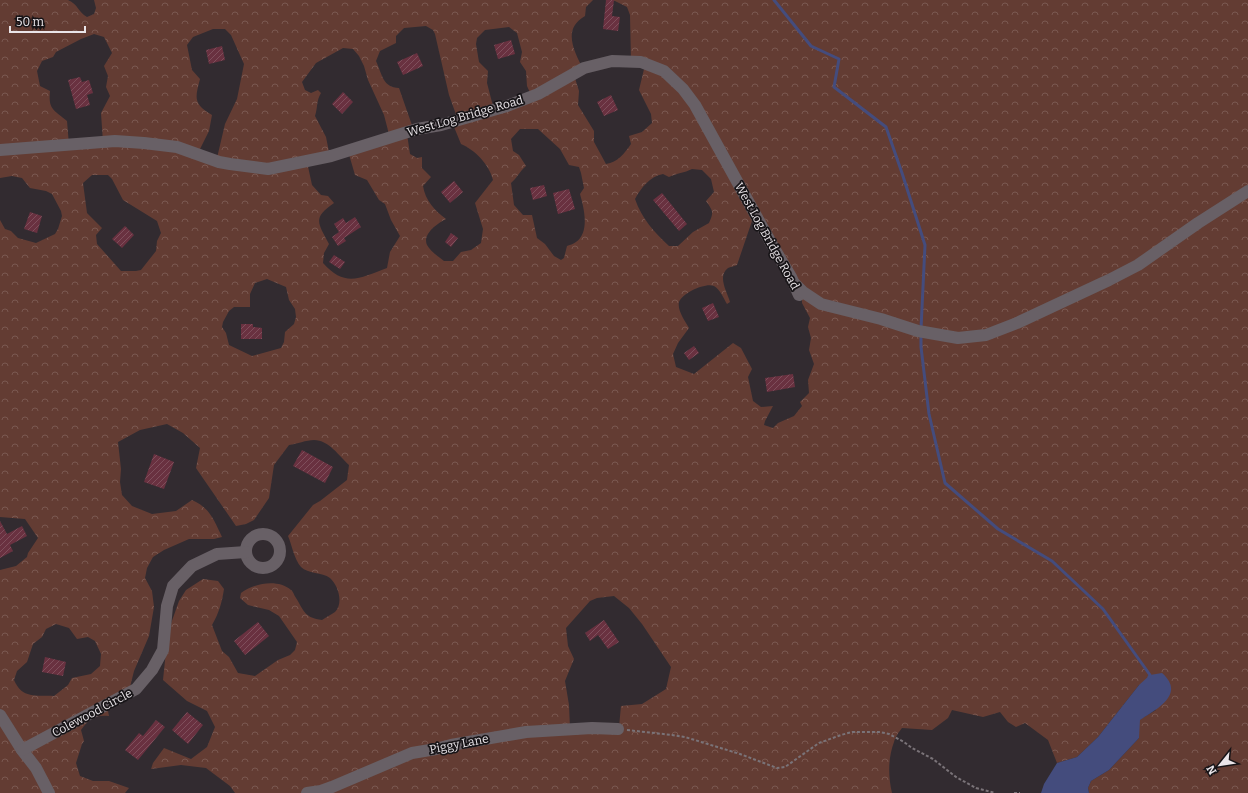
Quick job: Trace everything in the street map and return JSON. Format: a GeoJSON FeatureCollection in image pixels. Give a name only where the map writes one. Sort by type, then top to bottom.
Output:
{"type":"FeatureCollection","features":[{"type":"Feature","properties":{"kind":"street","name":"West Log Bridge Road"},"geometry":{"type":"LineString","coordinates":[[0,150],[115,141],[144,143],[177,147],[219,162],[268,169],[331,156],[417,129],[507,106],[538,94],[584,68],[612,61],[626,60],[641,62],[664,71],[675,80],[696,105],[793,281],[799,295]]}},
{"type":"Feature","properties":{"kind":"street"},"geometry":{"type":"LineString","coordinates":[[793,281],[803,292],[821,304],[881,319],[920,332],[958,338],[986,334],[1017,323],[1138,265],[1198,223],[1248,191]]}},
{"type":"Feature","properties":{"kind":"street","name":"Colewood Circle"},"geometry":{"type":"LineString","coordinates":[[22,750],[136,689],[152,670],[163,650],[167,606],[173,586],[192,566],[217,554],[246,552]]}},
{"type":"Feature","properties":{"kind":"street"},"geometry":{"type":"LineString","coordinates":[[0,715],[22,750],[36,768],[49,793]]}},
{"type":"Feature","properties":{"kind":"street","name":"Piggy Lane"},"geometry":{"type":"LineString","coordinates":[[307,793],[321,791],[332,787],[412,753],[451,745],[526,732],[592,728],[618,730]]}},
{"type":"Feature","properties":{"kind":"path"},"geometry":{"type":"LineString","coordinates":[[618,730],[672,734],[685,737],[740,754],[777,768],[785,767],[819,743],[841,734],[852,732],[880,732],[896,737],[912,748],[933,759],[956,777],[976,788],[995,793]]}},
{"type":"Feature","properties":{"kind":"path"},"geometry":{"type":"LineString","coordinates":[[1014,793],[1020,793]]}},
{"type":"Feature","properties":{"kind":"green space"},"geometry":{"type":"Polygon","coordinates":[[[0,0],[68,0],[87,17],[94,14],[96,8],[94,0],[593,0],[586,7],[585,16],[578,21],[572,34],[572,41],[576,55],[583,69],[574,75],[579,91],[578,105],[594,131],[594,142],[606,164],[617,159],[626,151],[631,144],[629,136],[642,132],[652,123],[651,114],[639,90],[645,65],[631,61],[630,15],[627,7],[615,1],[605,0],[1248,0],[1248,793],[1089,793],[1088,788],[1091,781],[1109,770],[1139,738],[1139,720],[1156,710],[1139,685],[1098,737],[1077,757],[1057,763],[1048,740],[1025,723],[1016,727],[1008,722],[1000,712],[983,717],[952,710],[948,718],[932,730],[902,728],[895,738],[891,754],[889,774],[892,793],[235,793],[230,786],[206,768],[181,765],[151,769],[153,763],[164,748],[191,759],[207,747],[215,727],[207,711],[187,701],[163,680],[168,632],[179,601],[186,590],[203,579],[218,581],[224,589],[217,616],[212,625],[222,651],[229,657],[238,673],[255,676],[278,660],[290,655],[295,650],[297,642],[279,616],[269,610],[248,605],[240,598],[241,593],[258,585],[272,583],[279,584],[292,591],[303,610],[312,618],[322,620],[335,612],[338,608],[339,594],[333,581],[327,576],[307,571],[301,567],[295,556],[288,536],[313,505],[347,480],[349,465],[333,449],[319,441],[311,440],[289,445],[274,465],[269,498],[254,520],[246,524],[236,526],[196,468],[200,448],[183,433],[167,424],[140,430],[118,442],[122,495],[132,506],[152,514],[176,511],[192,500],[198,503],[211,515],[222,537],[214,539],[189,539],[164,550],[153,557],[147,568],[145,578],[152,591],[154,607],[149,636],[134,671],[129,691],[110,706],[108,711],[109,716],[93,718],[81,730],[84,741],[76,763],[80,776],[93,781],[109,781],[129,788],[125,793],[0,793],[0,570],[16,566],[27,557],[38,538],[25,519],[0,517],[0,220],[5,229],[11,231],[18,238],[36,243],[55,234],[62,216],[52,194],[46,191],[30,188],[22,178],[12,176],[0,178],[0,0]],[[426,26],[404,28],[396,36],[396,43],[380,51],[376,61],[386,83],[390,86],[399,88],[414,131],[407,134],[410,154],[417,158],[422,157],[422,168],[431,177],[423,186],[424,191],[434,209],[446,219],[435,226],[429,233],[426,241],[427,245],[432,252],[444,261],[453,261],[461,252],[471,250],[481,243],[483,229],[475,203],[493,180],[488,168],[481,158],[461,144],[452,122],[458,120],[449,95],[433,30],[426,26]],[[509,27],[485,30],[477,38],[476,44],[479,62],[488,71],[487,83],[494,110],[532,97],[527,86],[526,71],[520,62],[522,52],[517,33],[509,27]],[[213,29],[193,37],[187,45],[192,70],[200,79],[197,91],[197,100],[201,107],[212,115],[209,131],[199,151],[217,158],[225,124],[237,99],[244,64],[231,35],[225,29],[213,29]],[[94,34],[56,52],[53,57],[42,61],[37,71],[40,86],[50,91],[51,106],[55,112],[67,121],[69,145],[103,142],[101,113],[110,96],[106,87],[108,76],[104,66],[112,53],[104,37],[94,34]],[[343,48],[316,63],[302,82],[305,90],[311,93],[318,90],[321,93],[318,99],[315,116],[326,137],[330,157],[307,162],[312,185],[321,195],[328,196],[334,203],[322,213],[319,221],[322,231],[329,244],[324,253],[323,263],[338,276],[353,279],[387,268],[390,252],[400,236],[391,220],[385,204],[379,200],[367,180],[355,175],[348,151],[390,138],[384,115],[359,56],[353,49],[343,48]],[[520,129],[511,139],[513,151],[519,155],[526,166],[511,183],[514,205],[523,215],[532,215],[537,238],[545,244],[554,256],[561,260],[564,258],[567,246],[575,243],[583,232],[585,220],[580,194],[584,188],[579,167],[569,165],[560,149],[538,129],[520,129]],[[692,169],[669,177],[663,174],[654,177],[643,187],[635,199],[641,213],[649,225],[669,246],[678,246],[693,232],[709,223],[712,216],[711,209],[706,201],[714,192],[711,179],[702,170],[692,169]],[[92,175],[83,183],[87,213],[102,228],[96,235],[97,244],[121,271],[141,270],[156,251],[157,241],[161,233],[157,221],[123,200],[112,179],[108,175],[92,175]],[[753,218],[737,265],[728,268],[723,275],[723,280],[730,302],[727,304],[718,289],[710,285],[700,287],[689,292],[679,302],[680,312],[689,328],[678,343],[673,354],[676,367],[694,374],[733,343],[741,348],[752,369],[748,377],[753,401],[761,407],[773,406],[764,425],[773,428],[778,423],[794,416],[802,406],[800,402],[809,393],[808,380],[814,364],[809,350],[811,338],[808,327],[810,318],[792,281],[753,218]],[[267,279],[255,283],[250,294],[250,307],[234,307],[229,311],[222,327],[226,333],[229,345],[252,356],[281,348],[284,342],[285,332],[294,324],[296,317],[295,309],[289,300],[286,287],[267,279]],[[614,596],[597,598],[590,601],[566,628],[568,646],[574,659],[565,681],[569,705],[570,728],[619,727],[621,706],[642,704],[666,689],[671,667],[642,624],[629,608],[614,596]],[[56,624],[46,629],[42,637],[33,644],[27,662],[17,671],[14,680],[21,690],[30,695],[54,696],[68,685],[72,678],[91,674],[100,666],[101,654],[95,641],[88,637],[77,639],[69,628],[56,624]]]}},
{"type":"Feature","properties":{"kind":"water"},"geometry":{"type":"Polygon","coordinates":[[[1162,673],[1169,681],[1171,688],[1170,694],[1161,706],[1140,720],[1139,738],[1109,770],[1091,781],[1088,788],[1089,793],[1041,793],[1044,784],[1057,763],[1077,757],[1098,737],[1139,685],[1150,675],[1162,673]]]}},
{"type":"Feature","properties":{"kind":"building"},"geometry":{"type":"Polygon","coordinates":[[[606,0],[614,0],[612,16],[620,17],[618,31],[603,29],[606,0]]]}},
{"type":"Feature","properties":{"kind":"building"},"geometry":{"type":"Polygon","coordinates":[[[511,40],[515,54],[498,59],[494,45],[511,40]]]}},
{"type":"Feature","properties":{"kind":"building"},"geometry":{"type":"Polygon","coordinates":[[[222,46],[225,60],[209,64],[206,50],[222,46]]]}},
{"type":"Feature","properties":{"kind":"building"},"geometry":{"type":"Polygon","coordinates":[[[417,53],[423,66],[403,75],[397,62],[417,53]]]}},
{"type":"Feature","properties":{"kind":"building"},"geometry":{"type":"Polygon","coordinates":[[[80,77],[82,82],[89,80],[93,93],[87,95],[90,105],[76,109],[68,80],[80,77]]]}},
{"type":"Feature","properties":{"kind":"building"},"geometry":{"type":"Polygon","coordinates":[[[343,92],[353,102],[342,114],[332,104],[343,92]]]}},
{"type":"Feature","properties":{"kind":"building"},"geometry":{"type":"Polygon","coordinates":[[[611,95],[618,110],[604,116],[597,102],[611,95]]]}},
{"type":"Feature","properties":{"kind":"building"},"geometry":{"type":"Polygon","coordinates":[[[454,181],[463,192],[450,203],[441,192],[454,181]]]}},
{"type":"Feature","properties":{"kind":"building"},"geometry":{"type":"Polygon","coordinates":[[[544,185],[547,196],[533,200],[530,188],[544,185]]]}},
{"type":"Feature","properties":{"kind":"building"},"geometry":{"type":"Polygon","coordinates":[[[569,189],[575,209],[558,214],[553,193],[569,189]]]}},
{"type":"Feature","properties":{"kind":"building"},"geometry":{"type":"Polygon","coordinates":[[[662,193],[687,224],[679,231],[653,200],[662,193]]]}},
{"type":"Feature","properties":{"kind":"building"},"geometry":{"type":"Polygon","coordinates":[[[30,212],[42,216],[37,233],[24,229],[30,212]]]}},
{"type":"Feature","properties":{"kind":"building"},"geometry":{"type":"Polygon","coordinates":[[[355,217],[361,227],[344,238],[346,241],[338,246],[332,237],[339,232],[334,224],[343,218],[346,223],[355,217]]]}},
{"type":"Feature","properties":{"kind":"building"},"geometry":{"type":"Polygon","coordinates":[[[125,226],[134,235],[122,248],[112,239],[125,226]]]}},
{"type":"Feature","properties":{"kind":"building"},"geometry":{"type":"Polygon","coordinates":[[[451,233],[458,238],[451,247],[445,242],[451,233]]]}},
{"type":"Feature","properties":{"kind":"building"},"geometry":{"type":"Polygon","coordinates":[[[334,255],[345,262],[340,269],[329,262],[334,255]]]}},
{"type":"Feature","properties":{"kind":"building"},"geometry":{"type":"Polygon","coordinates":[[[713,303],[719,317],[708,321],[702,308],[713,303]]]}},
{"type":"Feature","properties":{"kind":"building"},"geometry":{"type":"Polygon","coordinates":[[[241,324],[253,324],[253,327],[262,328],[262,339],[241,339],[241,324]]]}},
{"type":"Feature","properties":{"kind":"building"},"geometry":{"type":"Polygon","coordinates":[[[694,346],[699,353],[689,360],[684,353],[694,346]]]}},
{"type":"Feature","properties":{"kind":"building"},"geometry":{"type":"Polygon","coordinates":[[[793,374],[795,387],[767,392],[765,378],[793,374]]]}},
{"type":"Feature","properties":{"kind":"building"},"geometry":{"type":"Polygon","coordinates":[[[302,450],[333,467],[325,483],[293,466],[302,450]]]}},
{"type":"Feature","properties":{"kind":"building"},"geometry":{"type":"Polygon","coordinates":[[[154,454],[174,462],[164,489],[144,482],[154,454]]]}},
{"type":"Feature","properties":{"kind":"building"},"geometry":{"type":"Polygon","coordinates":[[[0,521],[7,534],[22,526],[27,536],[10,545],[13,551],[0,558],[0,521]]]}},
{"type":"Feature","properties":{"kind":"building"},"geometry":{"type":"Polygon","coordinates":[[[604,620],[619,642],[608,649],[598,635],[590,641],[585,633],[604,620]]]}},
{"type":"Feature","properties":{"kind":"building"},"geometry":{"type":"Polygon","coordinates":[[[258,622],[269,636],[245,655],[234,641],[258,622]]]}},
{"type":"Feature","properties":{"kind":"building"},"geometry":{"type":"Polygon","coordinates":[[[45,657],[66,662],[63,676],[42,672],[45,657]]]}},
{"type":"Feature","properties":{"kind":"building"},"geometry":{"type":"Polygon","coordinates":[[[187,712],[203,725],[188,744],[172,730],[187,712]]]}},
{"type":"Feature","properties":{"kind":"building"},"geometry":{"type":"Polygon","coordinates":[[[156,720],[165,727],[138,760],[125,750],[139,733],[143,736],[156,720]]]}},
{"type":"Feature","properties":{"kind":"waterway"},"geometry":{"type":"LineString","coordinates":[[774,0],[811,46],[839,59],[834,87],[886,127],[925,245],[921,329]]}},
{"type":"Feature","properties":{"kind":"waterway"},"geometry":{"type":"LineString","coordinates":[[921,334],[921,347],[929,414],[945,483],[998,529],[1052,561],[1103,609],[1150,675],[1149,677]]}}]}
